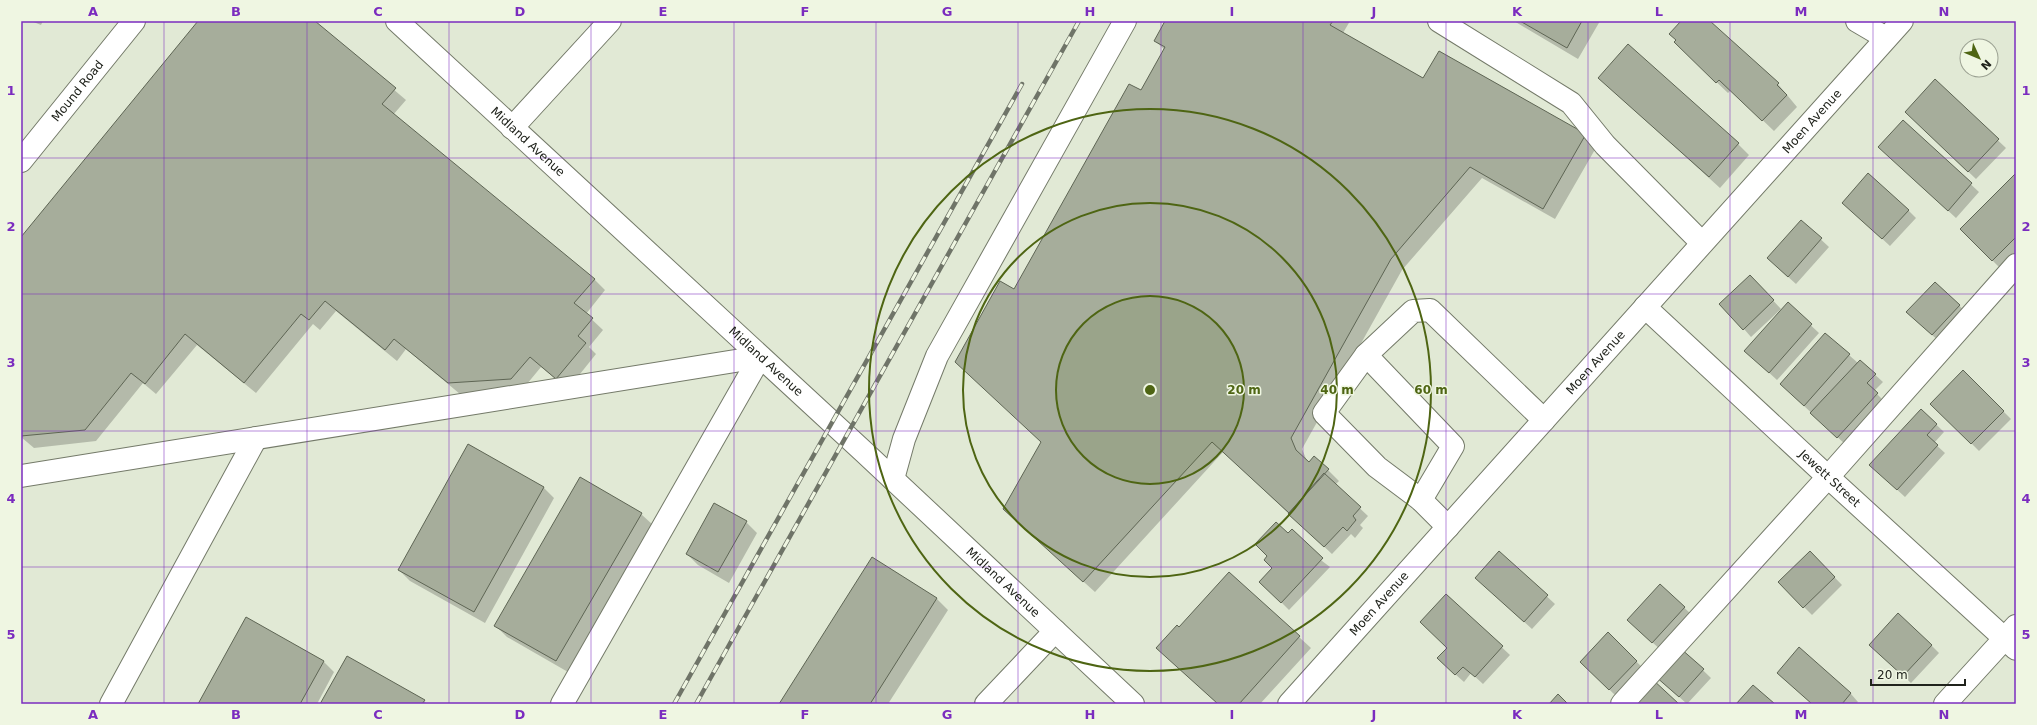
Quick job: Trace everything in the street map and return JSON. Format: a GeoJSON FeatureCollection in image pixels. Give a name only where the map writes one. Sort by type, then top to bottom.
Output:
{"type":"FeatureCollection","features":[{"type":"Feature","properties":{"kind":"street","name":"Mound Road"},"geometry":{"type":"LineString","coordinates":[[21,161],[134,21]]}},
{"type":"Feature","properties":{"kind":"street","name":"Midland Avenue"},"geometry":{"type":"LineString","coordinates":[[397,21],[1133,704]]}},
{"type":"Feature","properties":{"kind":"street"},"geometry":{"type":"LineString","coordinates":[[512,128],[610,21]]}},
{"type":"Feature","properties":{"kind":"street"},"geometry":{"type":"LineString","coordinates":[[893,480],[904,439],[937,356],[1125,21]]}},
{"type":"Feature","properties":{"kind":"street"},"geometry":{"type":"LineString","coordinates":[[1439,21],[1571,102],[1605,145],[1702,243]]}},
{"type":"Feature","properties":{"kind":"street"},"geometry":{"type":"LineString","coordinates":[[1857,21],[1886,38]]}},
{"type":"Feature","properties":{"kind":"street","name":"Moen Avenue"},"geometry":{"type":"LineString","coordinates":[[1289,704],[1902,21]]}},
{"type":"Feature","properties":{"kind":"street"},"geometry":{"type":"LineString","coordinates":[[1622,704],[1828,477],[2016,265]]}},
{"type":"Feature","properties":{"kind":"street","name":"Jewett Street"},"geometry":{"type":"LineString","coordinates":[[1645,306],[1828,477],[2012,638]]}},
{"type":"Feature","properties":{"kind":"street"},"geometry":{"type":"LineString","coordinates":[[1448,526],[1421,500],[1377,467],[1324,413],[1366,355],[1413,311],[1430,310],[1544,420]]}},
{"type":"Feature","properties":{"kind":"street"},"geometry":{"type":"LineString","coordinates":[[1366,355],[1453,446],[1421,500]]}},
{"type":"Feature","properties":{"kind":"street"},"geometry":{"type":"LineString","coordinates":[[21,476],[760,357]]}},
{"type":"Feature","properties":{"kind":"street"},"geometry":{"type":"LineString","coordinates":[[562,704],[760,357]]}},
{"type":"Feature","properties":{"kind":"street"},"geometry":{"type":"LineString","coordinates":[[111,704],[256,438]]}},
{"type":"Feature","properties":{"kind":"street"},"geometry":{"type":"LineString","coordinates":[[986,704],[1055,631]]}},
{"type":"Feature","properties":{"kind":"street"},"geometry":{"type":"LineString","coordinates":[[1945,704],[2012,638]]}},
{"type":"Feature","properties":{"kind":"building"},"geometry":{"type":"Polygon","coordinates":[[[198,21],[315,21],[396,88],[382,104],[595,279],[574,303],[593,318],[578,336],[586,343],[556,379],[530,357],[511,379],[448,383],[394,339],[385,350],[325,301],[309,320],[301,314],[244,383],[185,334],[145,384],[131,373],[85,430],[21,436],[21,237],[198,21]]]}},
{"type":"Feature","properties":{"kind":"building"},"geometry":{"type":"Polygon","coordinates":[[[1165,21],[1333,21],[1330,25],[1423,78],[1439,51],[1586,134],[1543,209],[1470,167],[1391,259],[1291,438],[1296,450],[1309,462],[1314,456],[1329,469],[1289,513],[1212,442],[1083,582],[1003,509],[1041,442],[955,362],[1000,281],[1014,289],[1129,84],[1141,90],[1165,47],[1154,41],[1165,21]]]}},
{"type":"Feature","properties":{"kind":"building"},"geometry":{"type":"Polygon","coordinates":[[[1520,21],[1582,21],[1567,48],[1520,21]]]}},
{"type":"Feature","properties":{"kind":"building"},"geometry":{"type":"Polygon","coordinates":[[[1681,21],[1710,21],[1779,83],[1777,85],[1787,95],[1762,121],[1719,80],[1716,83],[1674,42],[1676,40],[1669,34],[1681,21]]]}},
{"type":"Feature","properties":{"kind":"building"},"geometry":{"type":"Polygon","coordinates":[[[1628,44],[1739,143],[1709,177],[1598,78],[1628,44]]]}},
{"type":"Feature","properties":{"kind":"building"},"geometry":{"type":"Polygon","coordinates":[[[1935,79],[1999,139],[1968,172],[1905,112],[1935,79]]]}},
{"type":"Feature","properties":{"kind":"building"},"geometry":{"type":"Polygon","coordinates":[[[1903,120],[1972,183],[1948,211],[1878,147],[1903,120]]]}},
{"type":"Feature","properties":{"kind":"building"},"geometry":{"type":"Polygon","coordinates":[[[1868,173],[1909,210],[1882,239],[1842,203],[1868,173]]]}},
{"type":"Feature","properties":{"kind":"building"},"geometry":{"type":"Polygon","coordinates":[[[2016,173],[2016,237],[1992,261],[1960,229],[2016,173]]]}},
{"type":"Feature","properties":{"kind":"building"},"geometry":{"type":"Polygon","coordinates":[[[1801,220],[1822,238],[1788,277],[1767,258],[1801,220]]]}},
{"type":"Feature","properties":{"kind":"building"},"geometry":{"type":"Polygon","coordinates":[[[1750,275],[1774,300],[1743,330],[1719,304],[1750,275]]]}},
{"type":"Feature","properties":{"kind":"building"},"geometry":{"type":"Polygon","coordinates":[[[1935,282],[1960,305],[1932,335],[1906,312],[1935,282]]]}},
{"type":"Feature","properties":{"kind":"building"},"geometry":{"type":"Polygon","coordinates":[[[1788,302],[1812,324],[1769,373],[1744,351],[1788,302]]]}},
{"type":"Feature","properties":{"kind":"building"},"geometry":{"type":"Polygon","coordinates":[[[1825,333],[1850,354],[1804,406],[1780,384],[1825,333]]]}},
{"type":"Feature","properties":{"kind":"building"},"geometry":{"type":"Polygon","coordinates":[[[1860,360],[1876,374],[1867,383],[1878,393],[1837,438],[1810,413],[1860,360]]]}},
{"type":"Feature","properties":{"kind":"building"},"geometry":{"type":"Polygon","coordinates":[[[1963,370],[2004,411],[1971,444],[1930,404],[1963,370]]]}},
{"type":"Feature","properties":{"kind":"building"},"geometry":{"type":"Polygon","coordinates":[[[1921,409],[1937,424],[1927,435],[1938,445],[1897,490],[1869,465],[1921,409]]]}},
{"type":"Feature","properties":{"kind":"building"},"geometry":{"type":"Polygon","coordinates":[[[468,444],[544,487],[474,612],[398,570],[468,444]]]}},
{"type":"Feature","properties":{"kind":"building"},"geometry":{"type":"Polygon","coordinates":[[[1324,473],[1361,507],[1353,516],[1356,520],[1347,531],[1343,527],[1324,547],[1288,514],[1324,473]]]}},
{"type":"Feature","properties":{"kind":"building"},"geometry":{"type":"Polygon","coordinates":[[[580,477],[642,513],[556,661],[494,626],[580,477]]]}},
{"type":"Feature","properties":{"kind":"building"},"geometry":{"type":"Polygon","coordinates":[[[714,503],[747,521],[718,572],[686,554],[714,503]]]}},
{"type":"Feature","properties":{"kind":"building"},"geometry":{"type":"Polygon","coordinates":[[[1276,522],[1288,533],[1292,529],[1323,558],[1281,603],[1259,582],[1272,568],[1264,560],[1267,556],[1255,544],[1276,522]]]}},
{"type":"Feature","properties":{"kind":"building"},"geometry":{"type":"Polygon","coordinates":[[[1499,551],[1548,595],[1524,622],[1475,578],[1499,551]]]}},
{"type":"Feature","properties":{"kind":"building"},"geometry":{"type":"Polygon","coordinates":[[[1810,551],[1835,577],[1803,608],[1778,582],[1810,551]]]}},
{"type":"Feature","properties":{"kind":"building"},"geometry":{"type":"Polygon","coordinates":[[[872,557],[937,598],[870,704],[779,704],[872,557]]]}},
{"type":"Feature","properties":{"kind":"building"},"geometry":{"type":"Polygon","coordinates":[[[1229,572],[1300,636],[1239,704],[1218,704],[1156,648],[1177,625],[1179,627],[1229,572]]]}},
{"type":"Feature","properties":{"kind":"building"},"geometry":{"type":"Polygon","coordinates":[[[1660,584],[1685,607],[1652,643],[1627,620],[1660,584]]]}},
{"type":"Feature","properties":{"kind":"building"},"geometry":{"type":"Polygon","coordinates":[[[1446,594],[1503,646],[1475,677],[1463,667],[1455,675],[1437,658],[1447,648],[1420,622],[1446,594]]]}},
{"type":"Feature","properties":{"kind":"building"},"geometry":{"type":"Polygon","coordinates":[[[1898,613],[1932,645],[1903,676],[1869,645],[1898,613]]]}},
{"type":"Feature","properties":{"kind":"building"},"geometry":{"type":"Polygon","coordinates":[[[246,617],[324,661],[300,704],[198,704],[246,617]]]}},
{"type":"Feature","properties":{"kind":"building"},"geometry":{"type":"Polygon","coordinates":[[[1608,632],[1637,661],[1609,690],[1580,662],[1608,632]]]}},
{"type":"Feature","properties":{"kind":"building"},"geometry":{"type":"Polygon","coordinates":[[[1799,647],[1851,693],[1842,704],[1812,704],[1777,673],[1799,647]]]}},
{"type":"Feature","properties":{"kind":"building"},"geometry":{"type":"Polygon","coordinates":[[[1680,648],[1704,669],[1679,697],[1655,676],[1680,648]]]}},
{"type":"Feature","properties":{"kind":"building"},"geometry":{"type":"Polygon","coordinates":[[[347,656],[425,700],[422,704],[320,704],[347,656]]]}},
{"type":"Feature","properties":{"kind":"building"},"geometry":{"type":"Polygon","coordinates":[[[1651,678],[1679,704],[1628,704],[1651,678]]]}},
{"type":"Feature","properties":{"kind":"building"},"geometry":{"type":"Polygon","coordinates":[[[1753,685],[1775,704],[1736,704],[1753,685]]]}},
{"type":"Feature","properties":{"kind":"building"},"geometry":{"type":"Polygon","coordinates":[[[1558,694],[1568,704],[1549,704],[1558,694]]]}},
{"type":"Feature","properties":{"kind":"railway"},"geometry":{"type":"LineString","coordinates":[[696,704],[1079,21]]}},
{"type":"Feature","properties":{"kind":"railway"},"geometry":{"type":"LineString","coordinates":[[674,704],[1022,84]]}}]}
